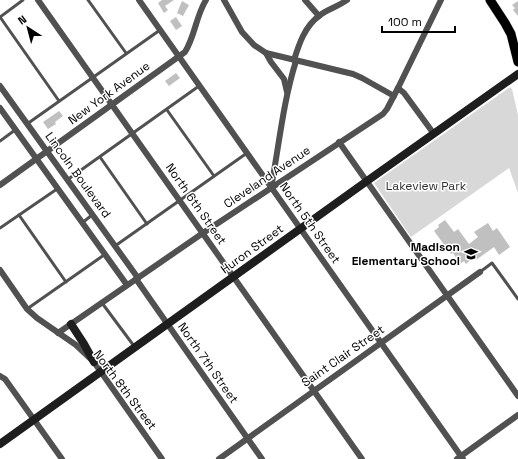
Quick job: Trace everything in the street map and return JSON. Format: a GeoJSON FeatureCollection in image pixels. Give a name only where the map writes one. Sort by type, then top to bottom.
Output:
{"type":"FeatureCollection","features":[{"type":"Feature","properties":{"kind":"main road"},"geometry":{"type":"LineString","coordinates":[[490,0],[505,23],[510,34],[518,62]]}},
{"type":"Feature","properties":{"kind":"street","name":"North 6th Street"},"geometry":{"type":"LineString","coordinates":[[38,0],[362,459]]}},
{"type":"Feature","properties":{"kind":"street","name":"North 5th Street"},"geometry":{"type":"LineString","coordinates":[[139,0],[381,343],[460,458]]}},
{"type":"Feature","properties":{"kind":"street","name":"New York Avenue"},"geometry":{"type":"LineString","coordinates":[[0,185],[185,52],[189,46],[201,8],[206,0]]}},
{"type":"Feature","properties":{"kind":"street"},"geometry":{"type":"LineString","coordinates":[[224,0],[242,32],[254,45],[266,53],[353,74],[394,96]]}},
{"type":"Feature","properties":{"kind":"street"},"geometry":{"type":"LineString","coordinates":[[305,0],[318,16]]}},
{"type":"Feature","properties":{"kind":"street"},"geometry":{"type":"LineString","coordinates":[[271,188],[295,60],[301,39],[305,31],[318,16],[347,0]]}},
{"type":"Feature","properties":{"kind":"street","name":"Cleveland Avenue"},"geometry":{"type":"LineString","coordinates":[[58,333],[203,233],[383,114],[394,96],[441,0]]}},
{"type":"Feature","properties":{"kind":"street"},"geometry":{"type":"LineString","coordinates":[[266,53],[284,79],[288,96]]}},
{"type":"Feature","properties":{"kind":"street","name":"Huron Street"},"geometry":{"type":"LineString","coordinates":[[0,444],[366,181],[518,74]]}},
{"type":"Feature","properties":{"kind":"street","name":"Lincoln Boulevard"},"geometry":{"type":"LineString","coordinates":[[0,86],[137,278]]}},
{"type":"Feature","properties":{"kind":"street"},"geometry":{"type":"LineString","coordinates":[[398,88],[404,93],[434,134]]}},
{"type":"Feature","properties":{"kind":"street","name":"Lincoln Boulevard"},"geometry":{"type":"LineString","coordinates":[[0,108],[127,285]]}},
{"type":"Feature","properties":{"kind":"street"},"geometry":{"type":"LineString","coordinates":[[339,142],[518,396]]}},
{"type":"Feature","properties":{"kind":"street","name":"North 8th Street"},"geometry":{"type":"LineString","coordinates":[[0,270],[27,309],[37,318],[76,345],[94,362],[162,459]]}},
{"type":"Feature","properties":{"kind":"street","name":"Saint Clair Street"},"geometry":{"type":"LineString","coordinates":[[219,459],[480,272]]}},
{"type":"Feature","properties":{"kind":"street","name":"North 7th Street"},"geometry":{"type":"LineString","coordinates":[[137,278],[262,459]]}},
{"type":"Feature","properties":{"kind":"street"},"geometry":{"type":"LineString","coordinates":[[71,324],[94,362]]}},
{"type":"Feature","properties":{"kind":"street"},"geometry":{"type":"LineString","coordinates":[[0,376],[5,379],[62,459]]}},
{"type":"Feature","properties":{"kind":"street"},"geometry":{"type":"LineString","coordinates":[[460,458],[518,415]]}},
{"type":"Feature","properties":{"kind":"lane"},"geometry":{"type":"LineString","coordinates":[[23,0],[0,17],[59,101]]}},
{"type":"Feature","properties":{"kind":"lane"},"geometry":{"type":"LineString","coordinates":[[88,0],[126,53]]}},
{"type":"Feature","properties":{"kind":"lane"},"geometry":{"type":"LineString","coordinates":[[27,124],[160,30]]}},
{"type":"Feature","properties":{"kind":"lane"},"geometry":{"type":"LineString","coordinates":[[67,180],[199,86]]}},
{"type":"Feature","properties":{"kind":"lane"},"geometry":{"type":"LineString","coordinates":[[166,110],[214,176]]}},
{"type":"Feature","properties":{"kind":"lane"},"geometry":{"type":"LineString","coordinates":[[0,141],[16,130]]}},
{"type":"Feature","properties":{"kind":"lane"},"geometry":{"type":"LineString","coordinates":[[115,246],[246,153]]}},
{"type":"Feature","properties":{"kind":"lane"},"geometry":{"type":"LineString","coordinates":[[100,157],[147,224]]}},
{"type":"Feature","properties":{"kind":"lane"},"geometry":{"type":"LineString","coordinates":[[0,228],[57,189]]}},
{"type":"Feature","properties":{"kind":"lane"},"geometry":{"type":"LineString","coordinates":[[19,215],[66,282]]}},
{"type":"Feature","properties":{"kind":"lane"},"geometry":{"type":"LineString","coordinates":[[82,223],[92,215]]}},
{"type":"Feature","properties":{"kind":"lane"},"geometry":{"type":"LineString","coordinates":[[27,309],[105,255]]}},
{"type":"Feature","properties":{"kind":"lane"},"geometry":{"type":"LineString","coordinates":[[480,272],[492,263],[518,299]]}},
{"type":"Feature","properties":{"kind":"lane"},"geometry":{"type":"LineString","coordinates":[[102,303],[135,348]]}},
{"type":"Feature","properties":{"kind":"green space","name":"Lakeview Park"},"geometry":{"type":"Polygon","coordinates":[[[510,87],[512,89],[518,115],[518,193],[509,168],[411,237],[374,183],[510,87]]]}},
{"type":"Feature","properties":{"kind":"building"},"geometry":{"type":"Polygon","coordinates":[[[162,0],[174,0],[165,6],[168,10],[164,13],[158,3],[162,0]]]}},
{"type":"Feature","properties":{"kind":"building"},"geometry":{"type":"Polygon","coordinates":[[[182,1],[189,5],[183,16],[177,13],[182,1]]]}},
{"type":"Feature","properties":{"kind":"building"},"geometry":{"type":"Polygon","coordinates":[[[518,1],[518,16],[513,10],[515,8],[512,5],[518,1]]]}},
{"type":"Feature","properties":{"kind":"building"},"geometry":{"type":"Polygon","coordinates":[[[176,17],[182,26],[176,30],[170,21],[176,17]]]}},
{"type":"Feature","properties":{"kind":"building"},"geometry":{"type":"Polygon","coordinates":[[[176,73],[180,78],[169,86],[165,81],[176,73]]]}},
{"type":"Feature","properties":{"kind":"building"},"geometry":{"type":"Polygon","coordinates":[[[59,111],[63,116],[55,122],[56,124],[48,129],[43,122],[59,111]]]}},
{"type":"Feature","properties":{"kind":"building"},"geometry":{"type":"Polygon","coordinates":[[[445,220],[454,232],[458,229],[469,244],[478,237],[474,232],[488,223],[493,231],[497,228],[510,247],[499,255],[494,247],[476,260],[474,257],[466,264],[464,261],[460,264],[453,253],[451,254],[434,231],[439,227],[438,225],[445,220]]]}},
{"type":"Feature","properties":{"kind":"place","name":"Madison Elementary School"},"geometry":{"type":"Point","coordinates":[471,254]}}]}
